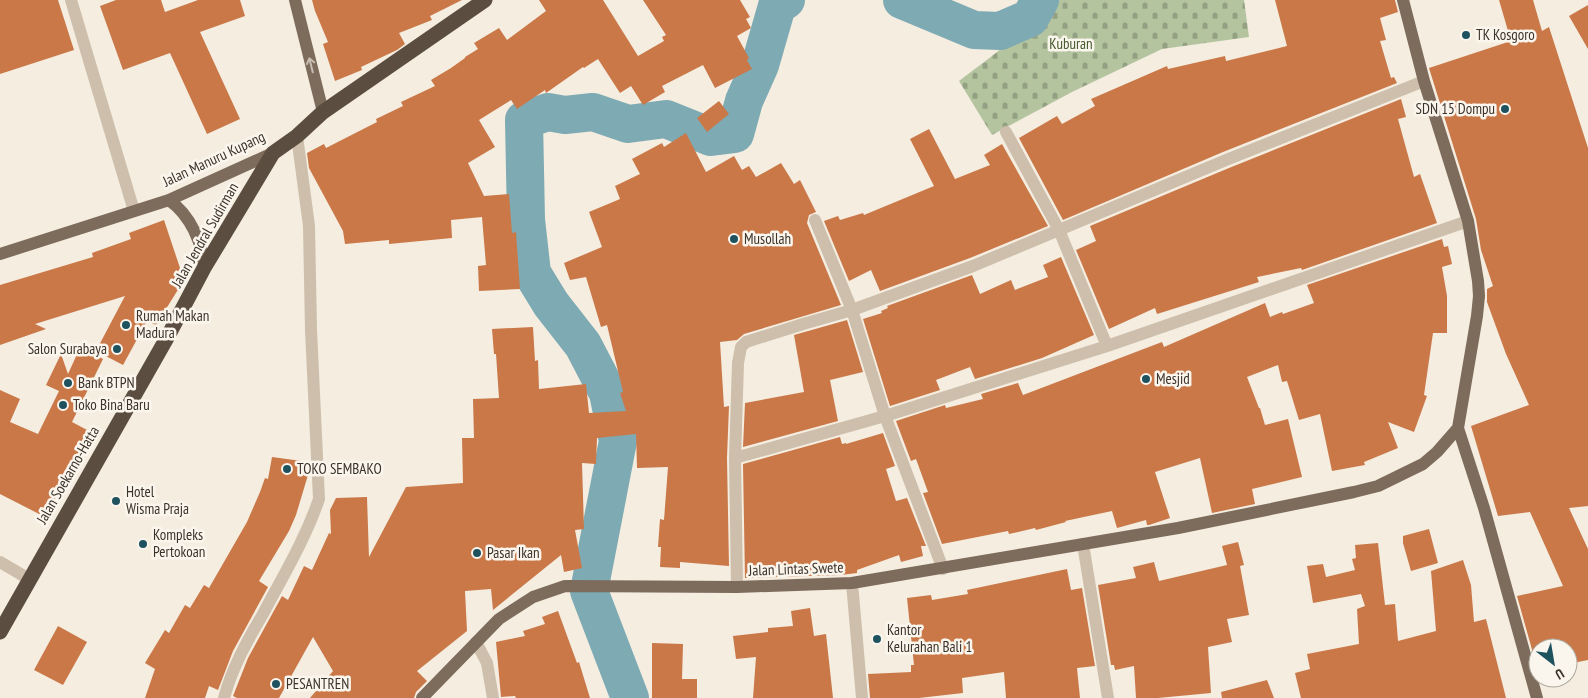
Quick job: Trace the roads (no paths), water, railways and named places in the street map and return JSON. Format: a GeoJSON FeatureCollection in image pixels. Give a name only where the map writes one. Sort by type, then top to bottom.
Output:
{"type":"FeatureCollection","features":[{"type":"Feature","properties":{"kind":"highway"},"geometry":{"type":"LineString","coordinates":[[322,112],[485,0]]}},
{"type":"Feature","properties":{"kind":"highway","name":"Jalan Manuru Kupang"},"geometry":{"type":"LineString","coordinates":[[273,153],[297,136],[322,112]]}},
{"type":"Feature","properties":{"kind":"highway","name":"Jalan Jendral Sudirman"},"geometry":{"type":"LineString","coordinates":[[168,336],[204,268],[273,153]]}},
{"type":"Feature","properties":{"kind":"highway","name":"Jalan Soekarno-Hatta"},"geometry":{"type":"LineString","coordinates":[[0,632],[168,336]]}},
{"type":"Feature","properties":{"kind":"main road"},"geometry":{"type":"LineString","coordinates":[[295,0],[322,112]]}},
{"type":"Feature","properties":{"kind":"main road"},"geometry":{"type":"LineString","coordinates":[[1403,0],[1424,81],[1468,221],[1476,260],[1479,296],[1478,316],[1458,428],[1484,508],[1537,698]]}},
{"type":"Feature","properties":{"kind":"main road","name":"Jalan Manuru Kupang"},"geometry":{"type":"LineString","coordinates":[[0,254],[168,200],[273,153]]}},
{"type":"Feature","properties":{"kind":"main road"},"geometry":{"type":"LineString","coordinates":[[168,200],[178,207],[192,228],[203,257],[204,268]]}},
{"type":"Feature","properties":{"kind":"main road"},"geometry":{"type":"LineString","coordinates":[[852,583],[1178,528],[1378,486],[1423,464],[1437,452],[1458,428]]}},
{"type":"Feature","properties":{"kind":"main road","name":"Jalan Lintas Swete"},"geometry":{"type":"LineString","coordinates":[[422,698],[500,619],[533,597],[565,586],[738,587],[852,583]]}},
{"type":"Feature","properties":{"kind":"street"},"geometry":{"type":"LineString","coordinates":[[71,0],[134,211]]}},
{"type":"Feature","properties":{"kind":"street"},"geometry":{"type":"LineString","coordinates":[[738,587],[735,458],[738,363],[743,344],[852,310],[973,266],[1226,160],[1424,81]]}},
{"type":"Feature","properties":{"kind":"street"},"geometry":{"type":"LineString","coordinates":[[1006,132],[1058,230],[1107,346]]}},
{"type":"Feature","properties":{"kind":"street"},"geometry":{"type":"LineString","coordinates":[[224,698],[228,683],[243,648],[296,554],[319,499],[311,330],[309,226],[297,136]]}},
{"type":"Feature","properties":{"kind":"street"},"geometry":{"type":"LineString","coordinates":[[815,220],[852,310],[885,416],[943,569]]}},
{"type":"Feature","properties":{"kind":"street"},"geometry":{"type":"LineString","coordinates":[[735,458],[885,416],[1107,346],[1468,221]]}},
{"type":"Feature","properties":{"kind":"street"},"geometry":{"type":"LineString","coordinates":[[1083,544],[1108,698]]}},
{"type":"Feature","properties":{"kind":"street"},"geometry":{"type":"LineString","coordinates":[[0,562],[29,579]]}},
{"type":"Feature","properties":{"kind":"street","name":"Jalan Lintas Swete"},"geometry":{"type":"LineString","coordinates":[[852,583],[862,698]]}},
{"type":"Feature","properties":{"kind":"street"},"geometry":{"type":"LineString","coordinates":[[476,642],[487,663],[493,698]]}},
{"type":"Feature","properties":{"kind":"waterway"},"geometry":{"type":"LineString","coordinates":[[630,698],[589,591],[618,441],[608,393],[583,345],[551,304],[532,273],[526,220],[524,120],[548,112],[565,115],[593,112],[628,124],[666,119],[711,137],[735,134],[744,101],[760,65],[777,6],[786,0]]}},
{"type":"Feature","properties":{"kind":"waterway"},"geometry":{"type":"LineString","coordinates":[[902,0],[974,30],[1000,31],[1030,18],[1040,0]]}},
{"type":"Feature","properties":{"kind":"place","name":"TK Kosgoro"},"geometry":{"type":"Point","coordinates":[1466,35]}},
{"type":"Feature","properties":{"kind":"place","name":"SDN 15 Dompu"},"geometry":{"type":"Point","coordinates":[1505,109]}},
{"type":"Feature","properties":{"kind":"place","name":"Musollah"},"geometry":{"type":"Point","coordinates":[734,239]}},
{"type":"Feature","properties":{"kind":"place","name":"Rumah Makan Madura"},"geometry":{"type":"Point","coordinates":[126,325]}},
{"type":"Feature","properties":{"kind":"place","name":"Salon Surabaya"},"geometry":{"type":"Point","coordinates":[117,349]}},
{"type":"Feature","properties":{"kind":"place","name":"Mesjid"},"geometry":{"type":"Point","coordinates":[1146,379]}},
{"type":"Feature","properties":{"kind":"place","name":"Bank BTPN"},"geometry":{"type":"Point","coordinates":[68,383]}},
{"type":"Feature","properties":{"kind":"place","name":"Toko Bina Baru"},"geometry":{"type":"Point","coordinates":[63,405]}},
{"type":"Feature","properties":{"kind":"place","name":"TOKO SEMBAKO"},"geometry":{"type":"Point","coordinates":[287,469]}},
{"type":"Feature","properties":{"kind":"place","name":"Hotel Wisma Praja"},"geometry":{"type":"Point","coordinates":[116,501]}},
{"type":"Feature","properties":{"kind":"place","name":"Kompleks Pertokoan"},"geometry":{"type":"Point","coordinates":[143,544]}},
{"type":"Feature","properties":{"kind":"place","name":"Pasar Ikan"},"geometry":{"type":"Point","coordinates":[477,553]}},
{"type":"Feature","properties":{"kind":"place","name":"Kantor Kelurahan Bali 1"},"geometry":{"type":"Point","coordinates":[877,639]}},
{"type":"Feature","properties":{"kind":"place","name":"PESANTREN"},"geometry":{"type":"Point","coordinates":[276,684]}},
{"type":"Feature","properties":{"kind":"park label","name":"Kuburan"},"geometry":{"type":"Point","coordinates":[1071,44]}}]}
